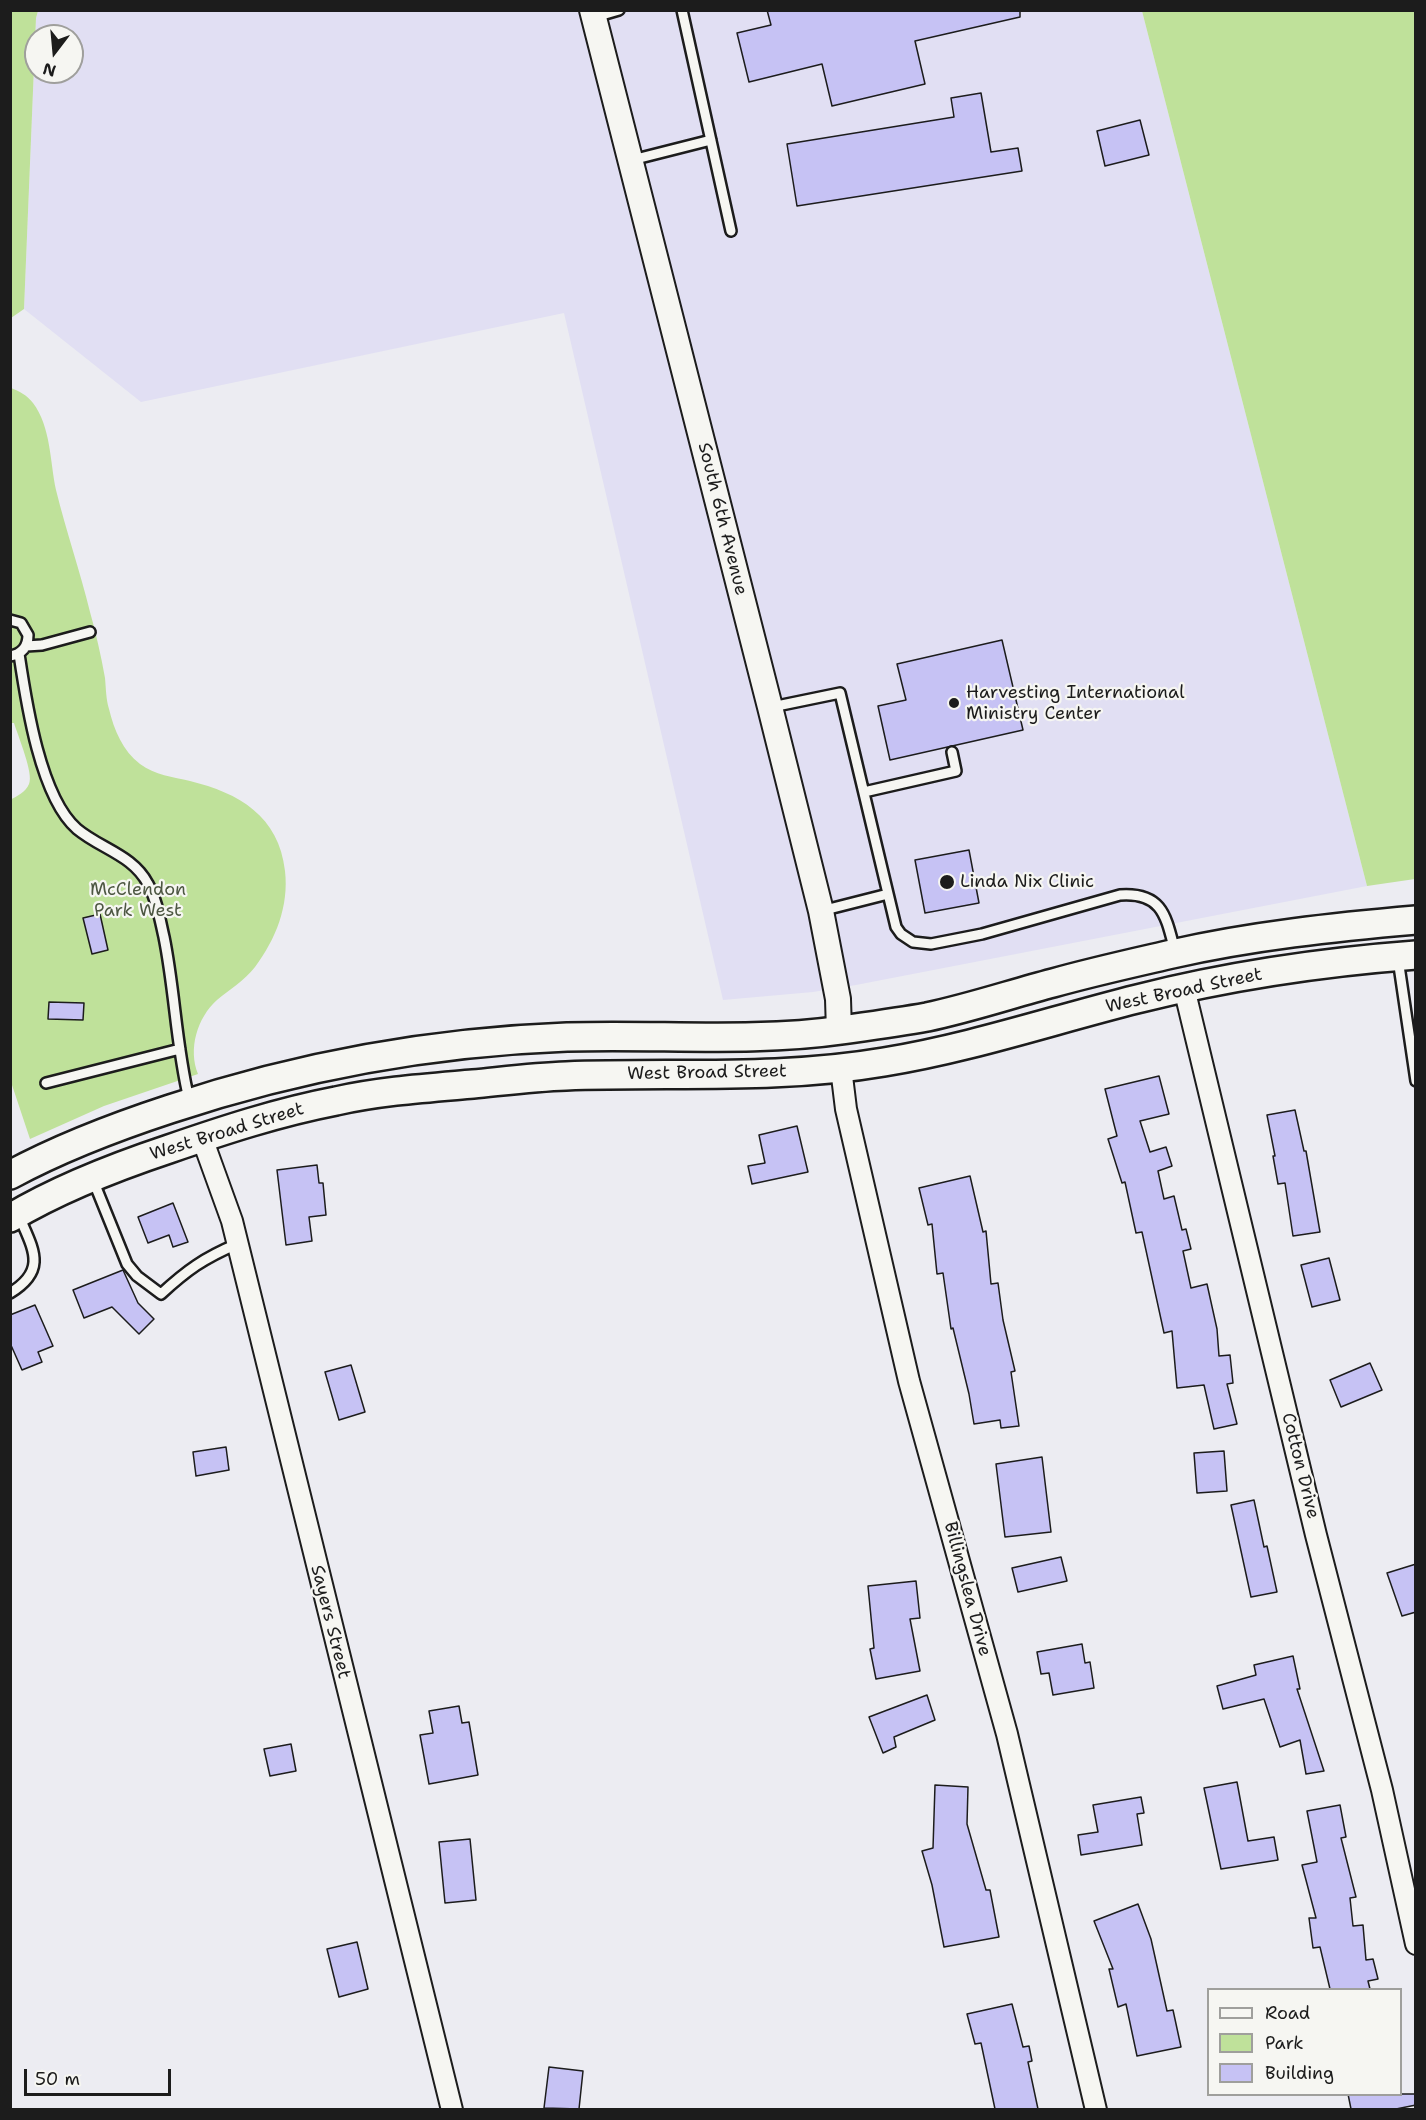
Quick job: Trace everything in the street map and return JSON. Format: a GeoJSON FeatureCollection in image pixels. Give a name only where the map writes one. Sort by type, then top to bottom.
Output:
{"type":"FeatureCollection","features":[{"type":"Feature","properties":{"kind":"main road","name":"West Broad Street"},"geometry":{"type":"LineString","coordinates":[[10,1175],[72,1145],[190,1102],[264,1080],[340,1063],[404,1052],[482,1043],[568,1037],[697,1038],[782,1036],[839,1031],[928,1017],[1057,981],[1176,953],[1352,926],[1416,920]]}},
{"type":"Feature","properties":{"kind":"main road"},"geometry":{"type":"LineString","coordinates":[[1176,953],[1184,988]]}},
{"type":"Feature","properties":{"kind":"main road","name":"West Broad Street"},"geometry":{"type":"LineString","coordinates":[[14,1216],[92,1177],[202,1138],[275,1115],[329,1102],[407,1090],[564,1076],[714,1074],[841,1068],[883,1063],[948,1049],[1184,988],[1288,969],[1406,956]]}},
{"type":"Feature","properties":{"kind":"main road"},"geometry":{"type":"LineString","coordinates":[[839,1031],[841,1068]]}},
{"type":"Feature","properties":{"kind":"main road"},"geometry":{"type":"LineString","coordinates":[[190,1102],[202,1138]]}},
{"type":"Feature","properties":{"kind":"street","name":"South 6th Avenue"},"geometry":{"type":"LineString","coordinates":[[592,14],[821,911],[838,999],[839,1031]]}},
{"type":"Feature","properties":{"kind":"street","name":"Cotton Drive"},"geometry":{"type":"LineString","coordinates":[[1184,988],[1316,1535],[1383,1790],[1416,1944]]}},
{"type":"Feature","properties":{"kind":"street","name":"Billingslea Drive"},"geometry":{"type":"LineString","coordinates":[[841,1068],[846,1109],[909,1381],[1006,1734],[1096,2109]]}},
{"type":"Feature","properties":{"kind":"street","name":"Sayers Street"},"geometry":{"type":"LineString","coordinates":[[202,1138],[225,1200],[237,1245],[452,2109]]}},
{"type":"Feature","properties":{"kind":"lane"},"geometry":{"type":"LineString","coordinates":[[592,14],[619,10]]}},
{"type":"Feature","properties":{"kind":"lane"},"geometry":{"type":"LineString","coordinates":[[682,10],[731,231]]}},
{"type":"Feature","properties":{"kind":"lane"},"geometry":{"type":"LineString","coordinates":[[629,160],[711,140]]}},
{"type":"Feature","properties":{"kind":"lane"},"geometry":{"type":"LineString","coordinates":[[10,620],[21,623],[26,628],[28,635],[26,646]]}},
{"type":"Feature","properties":{"kind":"lane"},"geometry":{"type":"LineString","coordinates":[[90,632],[42,645],[26,646],[15,655],[47,777],[57,803],[76,828],[130,862],[144,878],[152,892],[162,927],[172,979],[180,1049],[190,1102]]}},
{"type":"Feature","properties":{"kind":"lane"},"geometry":{"type":"LineString","coordinates":[[770,707],[840,693],[896,927],[906,938],[922,944],[982,934],[1120,895],[1139,895],[1158,904],[1164,912],[1176,953]]}},
{"type":"Feature","properties":{"kind":"lane"},"geometry":{"type":"LineString","coordinates":[[864,792],[956,771],[952,752]]}},
{"type":"Feature","properties":{"kind":"lane"},"geometry":{"type":"LineString","coordinates":[[821,911],[888,894]]}},
{"type":"Feature","properties":{"kind":"lane"},"geometry":{"type":"LineString","coordinates":[[1406,956],[1416,1081]]}},
{"type":"Feature","properties":{"kind":"lane"},"geometry":{"type":"LineString","coordinates":[[46,1083],[180,1049]]}},
{"type":"Feature","properties":{"kind":"lane"},"geometry":{"type":"LineString","coordinates":[[92,1177],[127,1264],[137,1276],[161,1294],[189,1269],[237,1245]]}},
{"type":"Feature","properties":{"kind":"lane"},"geometry":{"type":"LineString","coordinates":[[10,1293],[30,1277],[35,1264],[34,1251],[14,1216]]}},
{"type":"Feature","properties":{"kind":"shaded area"},"geometry":{"type":"Polygon","coordinates":[[[38,11],[1142,11],[1367,886],[856,985],[813,992],[723,1000],[564,313],[141,402],[24,309],[33,84],[84,84],[84,24],[36,24],[38,11]]]}},
{"type":"Feature","properties":{"kind":"green space"},"geometry":{"type":"Polygon","coordinates":[[[11,10],[38,11],[36,24],[24,24],[24,84],[33,84],[24,309],[11,318],[11,10]]]}},
{"type":"Feature","properties":{"kind":"green space"},"geometry":{"type":"Polygon","coordinates":[[[1142,11],[1415,11],[1415,879],[1367,886],[1142,11]]]}},
{"type":"Feature","properties":{"kind":"green space","name":"McClendon Park West"},"geometry":{"type":"Polygon","coordinates":[[[11,388],[31,400],[39,412],[47,434],[56,490],[98,645],[108,705],[120,740],[134,759],[146,768],[225,792],[254,810],[275,835],[281,852],[286,884],[283,909],[269,945],[246,977],[217,1000],[204,1016],[194,1044],[198,1074],[104,1106],[30,1139],[11,1082],[10,800],[26,789],[30,779],[22,745],[14,723],[11,723],[11,388]]]}},
{"type":"Feature","properties":{"kind":"building"},"geometry":{"type":"Polygon","coordinates":[[[767,10],[1020,10],[1020,17],[915,41],[925,84],[832,106],[822,64],[749,82],[737,33],[771,25],[767,10]]]}},
{"type":"Feature","properties":{"kind":"building"},"geometry":{"type":"Polygon","coordinates":[[[981,93],[991,152],[1018,148],[1022,171],[797,206],[787,144],[954,117],[951,98],[981,93]]]}},
{"type":"Feature","properties":{"kind":"building"},"geometry":{"type":"Polygon","coordinates":[[[1140,120],[1149,155],[1105,166],[1097,131],[1140,120]]]}},
{"type":"Feature","properties":{"kind":"building","name":"Harvesting International Ministry Center"},"geometry":{"type":"Polygon","coordinates":[[[1002,640],[1023,730],[890,760],[878,706],[906,700],[897,664],[1002,640]]]}},
{"type":"Feature","properties":{"kind":"building","name":"Linda Nix Clinic"},"geometry":{"type":"Polygon","coordinates":[[[969,850],[979,903],[925,913],[915,860],[969,850]]]}},
{"type":"Feature","properties":{"kind":"building"},"geometry":{"type":"Polygon","coordinates":[[[100,914],[108,950],[92,954],[83,918],[100,914]]]}},
{"type":"Feature","properties":{"kind":"building"},"geometry":{"type":"Polygon","coordinates":[[[49,1002],[84,1003],[83,1020],[48,1019],[49,1002]]]}},
{"type":"Feature","properties":{"kind":"building"},"geometry":{"type":"Polygon","coordinates":[[[1159,1076],[1169,1114],[1140,1121],[1150,1152],[1166,1147],[1172,1166],[1158,1171],[1164,1199],[1174,1196],[1182,1230],[1186,1229],[1191,1249],[1183,1251],[1191,1288],[1207,1284],[1217,1329],[1219,1356],[1230,1355],[1233,1383],[1227,1384],[1237,1424],[1214,1429],[1204,1385],[1177,1388],[1172,1331],[1164,1333],[1142,1232],[1136,1233],[1125,1182],[1122,1183],[1108,1139],[1117,1136],[1105,1089],[1159,1076]]]}},
{"type":"Feature","properties":{"kind":"building"},"geometry":{"type":"Polygon","coordinates":[[[1295,1110],[1304,1151],[1306,1151],[1320,1232],[1293,1236],[1285,1183],[1278,1184],[1267,1115],[1295,1110]]]}},
{"type":"Feature","properties":{"kind":"building"},"geometry":{"type":"Polygon","coordinates":[[[797,1126],[808,1172],[752,1184],[748,1166],[765,1163],[759,1135],[797,1126]]]}},
{"type":"Feature","properties":{"kind":"building"},"geometry":{"type":"Polygon","coordinates":[[[317,1165],[319,1183],[323,1183],[326,1215],[309,1217],[312,1241],[286,1245],[277,1170],[317,1165]]]}},
{"type":"Feature","properties":{"kind":"building"},"geometry":{"type":"Polygon","coordinates":[[[970,1176],[983,1232],[986,1231],[991,1284],[998,1283],[1003,1320],[1015,1371],[1011,1372],[1019,1426],[1001,1428],[1000,1420],[974,1424],[953,1328],[951,1329],[943,1273],[937,1274],[932,1224],[928,1225],[919,1188],[970,1176]]]}},
{"type":"Feature","properties":{"kind":"building"},"geometry":{"type":"Polygon","coordinates":[[[173,1203],[188,1242],[173,1247],[169,1235],[148,1243],[138,1217],[173,1203]]]}},
{"type":"Feature","properties":{"kind":"building"},"geometry":{"type":"Polygon","coordinates":[[[1329,1258],[1340,1300],[1312,1307],[1301,1265],[1329,1258]]]}},
{"type":"Feature","properties":{"kind":"building"},"geometry":{"type":"Polygon","coordinates":[[[123,1270],[138,1303],[154,1319],[139,1334],[112,1307],[84,1318],[73,1290],[123,1270]]]}},
{"type":"Feature","properties":{"kind":"building"},"geometry":{"type":"Polygon","coordinates":[[[35,1305],[53,1346],[38,1352],[42,1362],[22,1370],[10,1343],[10,1315],[35,1305]]]}},
{"type":"Feature","properties":{"kind":"building"},"geometry":{"type":"Polygon","coordinates":[[[1370,1363],[1382,1390],[1341,1407],[1330,1380],[1370,1363]]]}},
{"type":"Feature","properties":{"kind":"building"},"geometry":{"type":"Polygon","coordinates":[[[351,1365],[365,1412],[339,1420],[325,1372],[351,1365]]]}},
{"type":"Feature","properties":{"kind":"building"},"geometry":{"type":"Polygon","coordinates":[[[226,1447],[229,1470],[196,1476],[193,1452],[226,1447]]]}},
{"type":"Feature","properties":{"kind":"building"},"geometry":{"type":"Polygon","coordinates":[[[1224,1451],[1227,1491],[1197,1493],[1194,1453],[1224,1451]]]}},
{"type":"Feature","properties":{"kind":"building"},"geometry":{"type":"Polygon","coordinates":[[[1042,1457],[1051,1532],[1005,1537],[996,1464],[1042,1457]]]}},
{"type":"Feature","properties":{"kind":"building"},"geometry":{"type":"Polygon","coordinates":[[[1254,1500],[1277,1592],[1251,1597],[1231,1505],[1254,1500]]]}},
{"type":"Feature","properties":{"kind":"building"},"geometry":{"type":"Polygon","coordinates":[[[1061,1557],[1067,1581],[1018,1592],[1012,1568],[1061,1557]]]}},
{"type":"Feature","properties":{"kind":"building"},"geometry":{"type":"Polygon","coordinates":[[[1416,1564],[1416,1612],[1402,1616],[1387,1573],[1416,1564]]]}},
{"type":"Feature","properties":{"kind":"building"},"geometry":{"type":"Polygon","coordinates":[[[916,1581],[920,1618],[910,1619],[920,1671],[876,1679],[870,1649],[874,1648],[868,1586],[916,1581]]]}},
{"type":"Feature","properties":{"kind":"building"},"geometry":{"type":"Polygon","coordinates":[[[1082,1644],[1085,1663],[1090,1662],[1094,1688],[1053,1695],[1049,1673],[1041,1674],[1037,1652],[1082,1644]]]}},
{"type":"Feature","properties":{"kind":"building"},"geometry":{"type":"Polygon","coordinates":[[[1293,1656],[1300,1689],[1297,1689],[1324,1771],[1306,1774],[1300,1740],[1280,1747],[1264,1699],[1223,1709],[1217,1686],[1256,1675],[1254,1665],[1293,1656]]]}},
{"type":"Feature","properties":{"kind":"building"},"geometry":{"type":"Polygon","coordinates":[[[927,1695],[935,1720],[894,1737],[896,1747],[883,1753],[869,1717],[927,1695]]]}},
{"type":"Feature","properties":{"kind":"building"},"geometry":{"type":"Polygon","coordinates":[[[459,1706],[462,1723],[469,1722],[478,1775],[429,1784],[420,1735],[433,1733],[429,1711],[459,1706]]]}},
{"type":"Feature","properties":{"kind":"building"},"geometry":{"type":"Polygon","coordinates":[[[291,1744],[296,1771],[270,1776],[264,1749],[291,1744]]]}},
{"type":"Feature","properties":{"kind":"building"},"geometry":{"type":"Polygon","coordinates":[[[1237,1782],[1248,1841],[1274,1837],[1278,1860],[1221,1869],[1204,1788],[1237,1782]]]}},
{"type":"Feature","properties":{"kind":"building"},"geometry":{"type":"Polygon","coordinates":[[[935,1785],[968,1787],[967,1824],[986,1890],[990,1890],[999,1937],[944,1947],[932,1885],[922,1851],[933,1848],[935,1785]]]}},
{"type":"Feature","properties":{"kind":"building"},"geometry":{"type":"Polygon","coordinates":[[[1141,1797],[1144,1813],[1137,1814],[1142,1845],[1081,1855],[1078,1835],[1098,1832],[1093,1805],[1141,1797]]]}},
{"type":"Feature","properties":{"kind":"building"},"geometry":{"type":"Polygon","coordinates":[[[1340,1805],[1346,1837],[1341,1838],[1356,1897],[1350,1898],[1353,1926],[1363,1925],[1366,1960],[1373,1959],[1378,1979],[1368,1981],[1370,1988],[1330,1988],[1320,1947],[1313,1948],[1309,1918],[1316,1918],[1302,1865],[1317,1862],[1307,1811],[1340,1805]]]}},
{"type":"Feature","properties":{"kind":"building"},"geometry":{"type":"Polygon","coordinates":[[[470,1839],[476,1900],[445,1903],[439,1842],[470,1839]]]}},
{"type":"Feature","properties":{"kind":"building"},"geometry":{"type":"Polygon","coordinates":[[[1138,1904],[1151,1939],[1167,2011],[1173,2010],[1181,2047],[1137,2056],[1126,2004],[1118,2007],[1109,1969],[1113,1969],[1094,1921],[1138,1904]]]}},
{"type":"Feature","properties":{"kind":"building"},"geometry":{"type":"Polygon","coordinates":[[[357,1942],[368,1989],[339,1997],[327,1949],[357,1942]]]}},
{"type":"Feature","properties":{"kind":"building"},"geometry":{"type":"Polygon","coordinates":[[[1012,2004],[1023,2047],[1029,2046],[1032,2061],[1028,2062],[1038,2109],[995,2109],[981,2043],[975,2044],[967,2014],[1012,2004]]]}},
{"type":"Feature","properties":{"kind":"building"},"geometry":{"type":"Polygon","coordinates":[[[549,2067],[583,2071],[579,2109],[544,2108],[549,2067]]]}},
{"type":"Feature","properties":{"kind":"building"},"geometry":{"type":"Polygon","coordinates":[[[1416,2094],[1416,2105],[1396,2109],[1351,2109],[1348,2096],[1416,2094]]]}},
{"type":"Feature","properties":{"kind":"place","name":"Harvesting International Ministry Center"},"geometry":{"type":"Point","coordinates":[954,703]}},
{"type":"Feature","properties":{"kind":"place","name":"Linda Nix Clinic"},"geometry":{"type":"Point","coordinates":[947,882]}}]}
